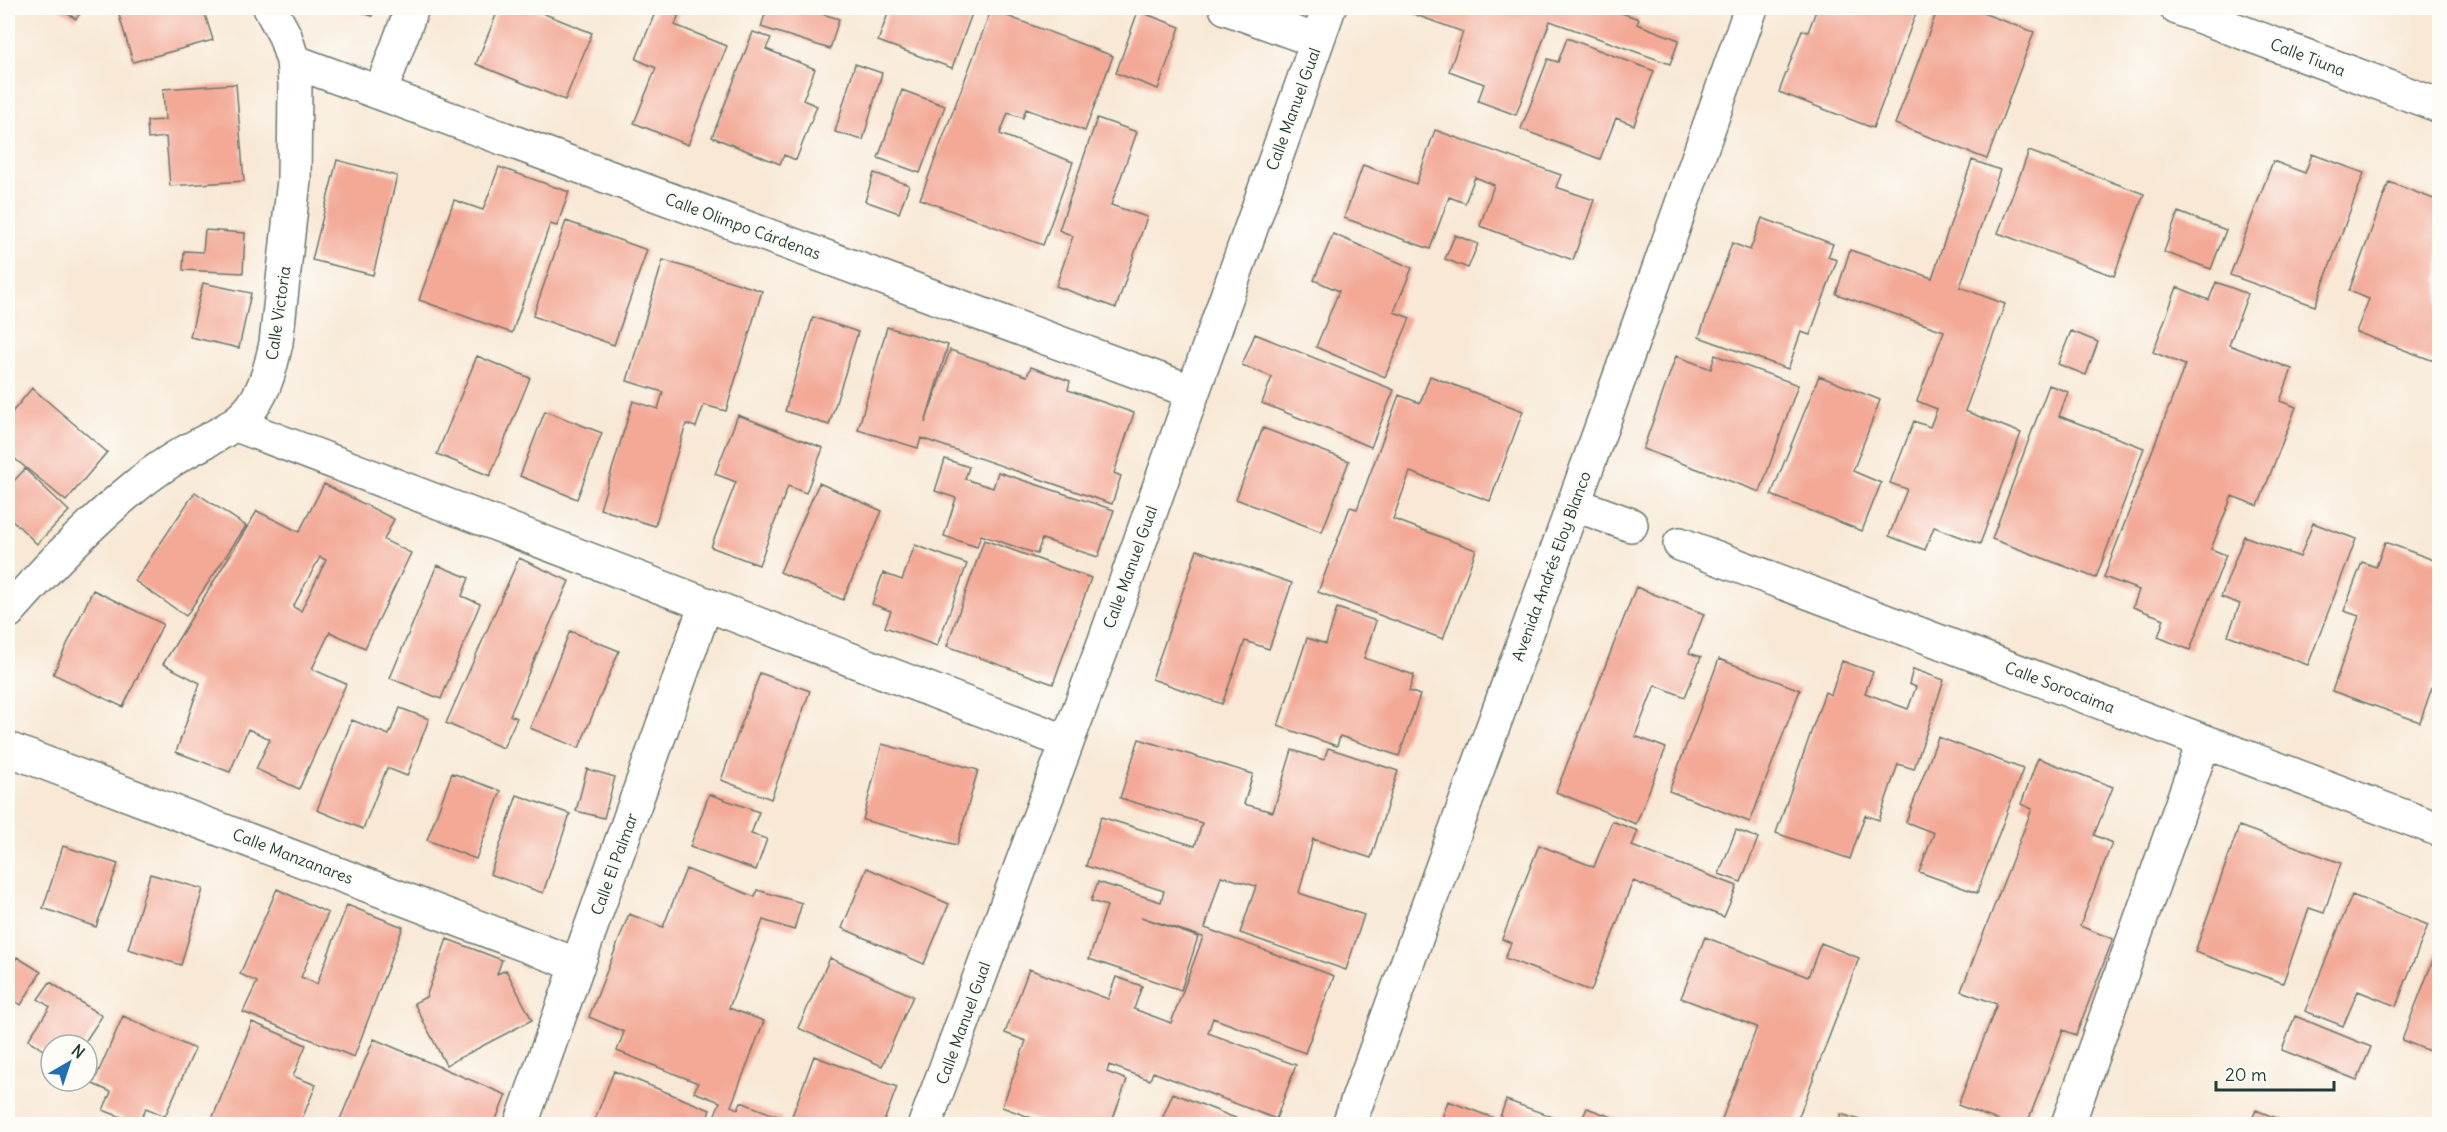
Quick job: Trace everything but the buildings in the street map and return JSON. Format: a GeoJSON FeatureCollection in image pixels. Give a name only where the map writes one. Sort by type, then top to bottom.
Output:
{"type":"FeatureCollection","features":[{"type":"Feature","properties":{"kind":"street","name":"Calle Victoria"},"geometry":{"type":"LineString","coordinates":[[8,612],[83,534],[131,490],[172,460],[234,424],[251,408],[262,390],[276,343],[294,180],[295,84],[293,61],[285,36],[270,8]]}},
{"type":"Feature","properties":{"kind":"street"},"geometry":{"type":"LineString","coordinates":[[380,93],[412,8]]}},
{"type":"Feature","properties":{"kind":"street"},"geometry":{"type":"LineString","coordinates":[[1226,8],[1317,41]]}},
{"type":"Feature","properties":{"kind":"street","name":"Calle Manuel Gual"},"geometry":{"type":"LineString","coordinates":[[925,1125],[1067,742],[1329,8]]}},
{"type":"Feature","properties":{"kind":"street","name":"Avenida Andrés Eloy Blanco"},"geometry":{"type":"LineString","coordinates":[[1349,1125],[1751,8]]}},
{"type":"Feature","properties":{"kind":"street","name":"Calle Tiuna"},"geometry":{"type":"LineString","coordinates":[[2177,8],[2439,106]]}},
{"type":"Feature","properties":{"kind":"street","name":"Calle Olimpo Cárdenas"},"geometry":{"type":"LineString","coordinates":[[293,61],[1193,392]]}},
{"type":"Feature","properties":{"kind":"street"},"geometry":{"type":"LineString","coordinates":[[234,424],[1067,742]]}},
{"type":"Feature","properties":{"kind":"street"},"geometry":{"type":"LineString","coordinates":[[1574,504],[1631,525]]}},
{"type":"Feature","properties":{"kind":"street","name":"Calle Sorocaima"},"geometry":{"type":"LineString","coordinates":[[1680,544],[2439,830]]}},
{"type":"Feature","properties":{"kind":"street","name":"Calle El Palmar"},"geometry":{"type":"LineString","coordinates":[[521,1125],[706,604]]}},
{"type":"Feature","properties":{"kind":"street"},"geometry":{"type":"LineString","coordinates":[[2068,1125],[2204,741]]}},
{"type":"Feature","properties":{"kind":"street","name":"Calle Manzanares"},"geometry":{"type":"LineString","coordinates":[[8,749],[578,965]]}}]}
